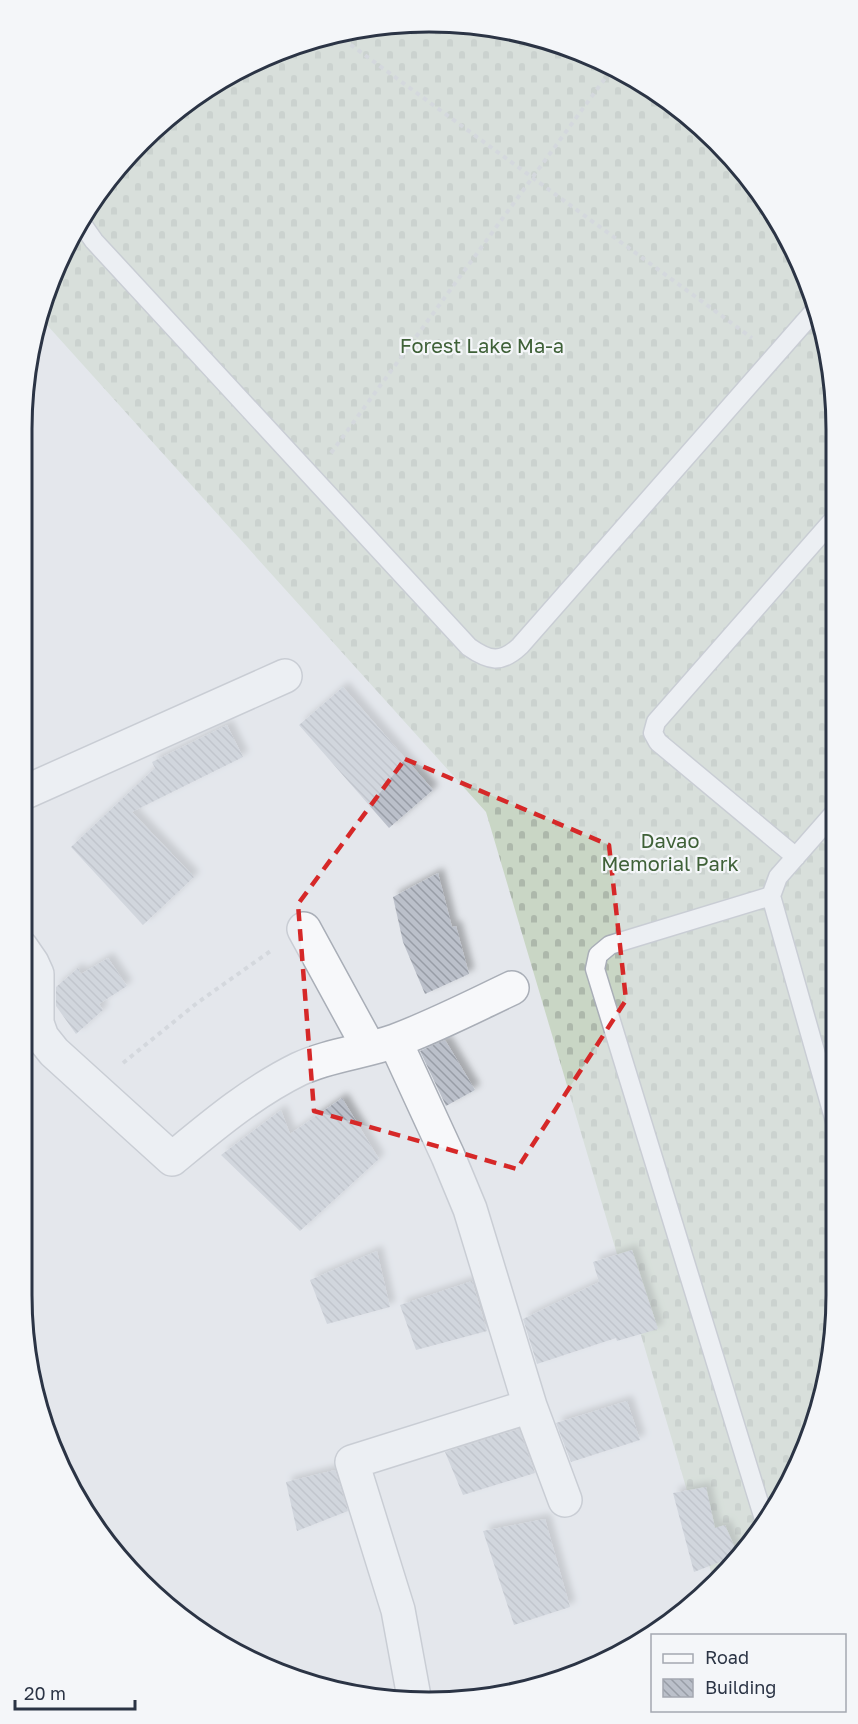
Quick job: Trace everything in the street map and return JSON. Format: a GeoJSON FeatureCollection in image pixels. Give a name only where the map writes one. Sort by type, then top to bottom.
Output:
{"type":"FeatureCollection","features":[{"type":"Feature","properties":{"kind":"street"},"geometry":{"type":"LineString","coordinates":[[32,789],[285,676]]}},
{"type":"Feature","properties":{"kind":"street"},"geometry":{"type":"LineString","coordinates":[[304,929],[382,1044],[448,1156],[470,1209],[530,1406],[565,1500]]}},
{"type":"Feature","properties":{"kind":"street"},"geometry":{"type":"LineString","coordinates":[[32,963],[37,974],[37,1023],[42,1037],[54,1052],[172,1159],[262,1089],[300,1069],[340,1054],[382,1044],[512,988]]}},
{"type":"Feature","properties":{"kind":"street"},"geometry":{"type":"LineString","coordinates":[[413,1692],[398,1610],[352,1462],[530,1406]]}},
{"type":"Feature","properties":{"kind":"lane"},"geometry":{"type":"LineString","coordinates":[[86,229],[94,241],[469,647],[482,656],[497,659],[510,656],[520,646],[810,316]]}},
{"type":"Feature","properties":{"kind":"lane"},"geometry":{"type":"LineString","coordinates":[[796,857],[658,741],[653,733],[656,722],[826,528]]}},
{"type":"Feature","properties":{"kind":"lane"},"geometry":{"type":"LineString","coordinates":[[826,823],[778,877],[771,896],[826,1090]]}},
{"type":"Feature","properties":{"kind":"lane"},"geometry":{"type":"LineString","coordinates":[[762,1513],[595,969],[598,955],[610,945],[771,896]]}},
{"type":"Feature","properties":{"kind":"path"},"geometry":{"type":"LineString","coordinates":[[345,40],[775,356]]}},
{"type":"Feature","properties":{"kind":"path"},"geometry":{"type":"LineString","coordinates":[[312,477],[608,74]]}},
{"type":"Feature","properties":{"kind":"path"},"geometry":{"type":"LineString","coordinates":[[95,1088],[150,1039],[197,1002],[304,929]]}},
{"type":"Feature","properties":{"kind":"highlighted area"},"geometry":{"type":"Polygon","coordinates":[[[405,759],[609,845],[626,1000],[517,1169],[314,1111],[298,904],[405,759]]]}},
{"type":"Feature","properties":{"kind":"green space","name":"Forest Lake Ma-a"},"geometry":{"type":"Polygon","coordinates":[[[403,32],[455,32],[507,39],[581,62],[605,72],[650,98],[710,148],[760,208],[786,253],[796,277],[819,351],[826,403],[826,1321],[813,1398],[786,1471],[760,1516],[712,1574],[486,812],[46,324],[72,253],[98,208],[130,167],[167,130],[208,98],[253,72],[301,53],[351,39],[403,32]]]}},
{"type":"Feature","properties":{"kind":"building"},"geometry":{"type":"Polygon","coordinates":[[[343,687],[433,790],[389,828],[299,725],[343,687]]]}},
{"type":"Feature","properties":{"kind":"building"},"geometry":{"type":"Polygon","coordinates":[[[227,725],[243,757],[132,812],[194,877],[143,925],[71,847],[155,768],[152,762],[227,725]]]}},
{"type":"Feature","properties":{"kind":"building"},"geometry":{"type":"Polygon","coordinates":[[[438,873],[452,927],[456,926],[469,974],[425,994],[403,942],[393,897],[438,873]]]}},
{"type":"Feature","properties":{"kind":"building"},"geometry":{"type":"Polygon","coordinates":[[[108,958],[127,986],[99,1004],[103,1010],[76,1034],[56,1006],[56,987],[78,968],[81,974],[108,958]]]}},
{"type":"Feature","properties":{"kind":"building"},"geometry":{"type":"Polygon","coordinates":[[[445,1040],[475,1090],[446,1106],[420,1051],[445,1040]]]}},
{"type":"Feature","properties":{"kind":"building"},"geometry":{"type":"Polygon","coordinates":[[[342,1098],[379,1159],[300,1231],[221,1155],[281,1110],[290,1134],[342,1098]]]}},
{"type":"Feature","properties":{"kind":"building"},"geometry":{"type":"Polygon","coordinates":[[[632,1250],[658,1329],[617,1341],[616,1338],[537,1364],[523,1319],[599,1282],[593,1262],[632,1250]]]}},
{"type":"Feature","properties":{"kind":"building"},"geometry":{"type":"Polygon","coordinates":[[[377,1251],[390,1307],[327,1324],[310,1280],[377,1251]]]}},
{"type":"Feature","properties":{"kind":"building"},"geometry":{"type":"Polygon","coordinates":[[[472,1281],[487,1331],[416,1350],[400,1305],[472,1281]]]}},
{"type":"Feature","properties":{"kind":"building"},"geometry":{"type":"Polygon","coordinates":[[[627,1401],[640,1440],[571,1462],[556,1423],[627,1401]]]}},
{"type":"Feature","properties":{"kind":"building"},"geometry":{"type":"Polygon","coordinates":[[[519,1429],[535,1473],[463,1495],[445,1452],[519,1429]]]}},
{"type":"Feature","properties":{"kind":"building"},"geometry":{"type":"Polygon","coordinates":[[[335,1470],[348,1511],[297,1531],[286,1482],[335,1470]]]}},
{"type":"Feature","properties":{"kind":"building"},"geometry":{"type":"Polygon","coordinates":[[[706,1487],[715,1528],[725,1525],[735,1548],[725,1560],[694,1572],[673,1493],[706,1487]]]}},
{"type":"Feature","properties":{"kind":"building"},"geometry":{"type":"Polygon","coordinates":[[[545,1519],[570,1607],[514,1625],[483,1531],[545,1519]]]}},
{"type":"Feature","properties":{"kind":"park label","name":"Davao Memorial Park"},"geometry":{"type":"Point","coordinates":[670,852]}}]}
